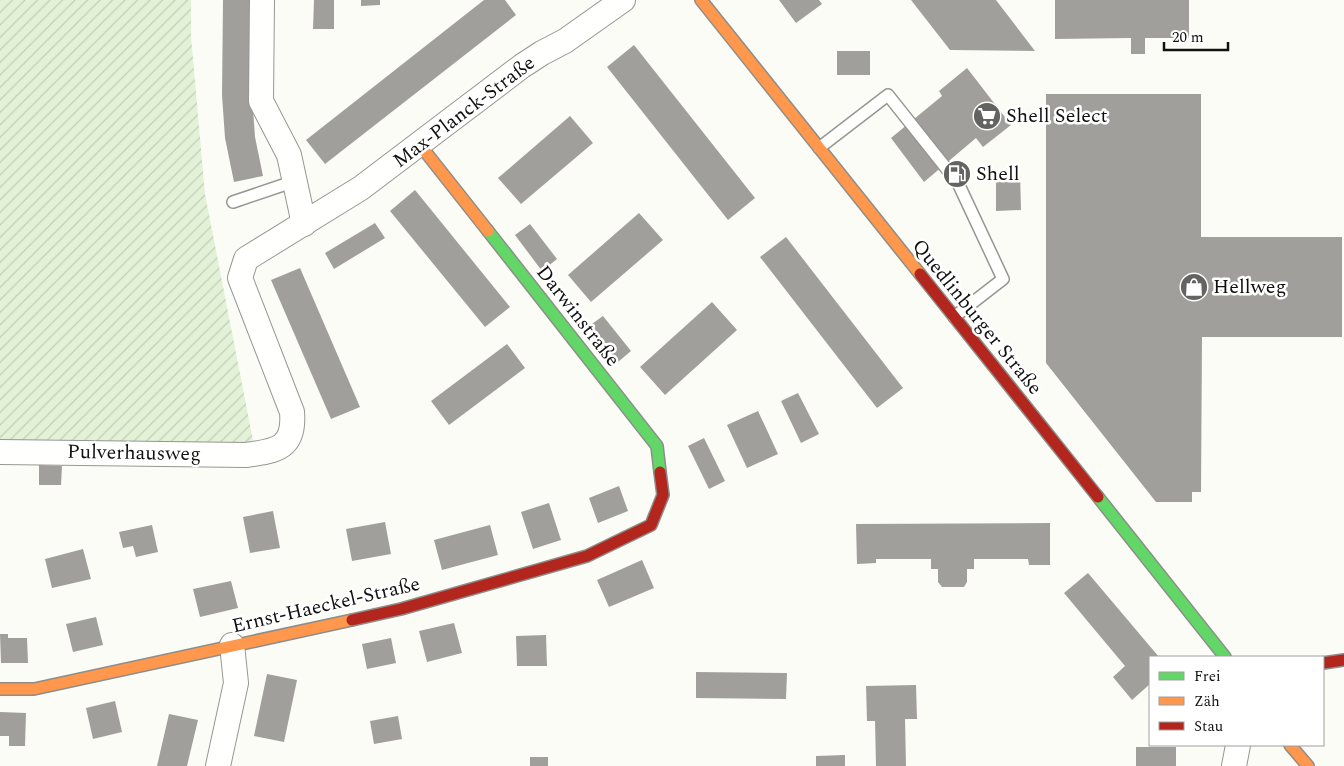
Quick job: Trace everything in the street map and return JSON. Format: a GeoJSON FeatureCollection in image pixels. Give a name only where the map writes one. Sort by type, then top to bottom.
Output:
{"type":"FeatureCollection","features":[{"type":"Feature","properties":{"kind":"street"},"geometry":{"type":"LineString","coordinates":[[262,0],[261,101],[288,155],[304,224]]}},
{"type":"Feature","properties":{"kind":"street","name":"Max-Planck-Straße"},"geometry":{"type":"LineString","coordinates":[[268,452],[279,448],[289,440],[293,425],[292,412],[240,278],[246,259],[361,188],[522,66],[565,41],[623,0]]}},
{"type":"Feature","properties":{"kind":"street","name":"Quedlinburger Straße"},"geometry":{"type":"LineString","coordinates":[[701,0],[1224,656]]}},
{"type":"Feature","properties":{"kind":"street","name":"Darwinstraße"},"geometry":{"type":"LineString","coordinates":[[420,145],[657,446],[663,496],[651,524]]}},
{"type":"Feature","properties":{"kind":"street","name":"Pulverhausweg"},"geometry":{"type":"LineString","coordinates":[[0,452],[246,455],[268,452]]}},
{"type":"Feature","properties":{"kind":"street","name":"Ernst-Haeckel-Straße"},"geometry":{"type":"LineString","coordinates":[[0,689],[34,689],[401,609],[587,556],[651,524]]}},
{"type":"Feature","properties":{"kind":"street"},"geometry":{"type":"LineString","coordinates":[[218,766],[236,683],[232,645]]}},
{"type":"Feature","properties":{"kind":"street"},"geometry":{"type":"LineString","coordinates":[[1324,663],[1344,660]]}},
{"type":"Feature","properties":{"kind":"street"},"geometry":{"type":"LineString","coordinates":[[1234,766],[1238,746]]}},
{"type":"Feature","properties":{"kind":"street"},"geometry":{"type":"LineString","coordinates":[[1291,746],[1308,766]]}},
{"type":"Feature","properties":{"kind":"lane"},"geometry":{"type":"LineString","coordinates":[[819,148],[888,96],[958,183],[1003,278],[954,318]]}},
{"type":"Feature","properties":{"kind":"lane"},"geometry":{"type":"LineString","coordinates":[[233,202],[295,181]]}},
{"type":"Feature","properties":{"kind":"green space"},"geometry":{"type":"Polygon","coordinates":[[[0,0],[191,0],[191,36],[205,194],[253,440],[244,445],[0,440],[0,0]]]}},
{"type":"Feature","properties":{"kind":"building"},"geometry":{"type":"Polygon","coordinates":[[[223,0],[252,0],[252,95],[255,137],[263,176],[234,182],[225,138],[222,95],[223,0]]]}},
{"type":"Feature","properties":{"kind":"building"},"geometry":{"type":"Polygon","coordinates":[[[314,0],[334,0],[334,29],[313,29],[314,0]]]}},
{"type":"Feature","properties":{"kind":"building"},"geometry":{"type":"Polygon","coordinates":[[[361,0],[380,0],[380,5],[361,6],[361,0]]]}},
{"type":"Feature","properties":{"kind":"building"},"geometry":{"type":"Polygon","coordinates":[[[484,0],[505,0],[516,15],[325,164],[306,140],[484,0]]]}},
{"type":"Feature","properties":{"kind":"building"},"geometry":{"type":"Polygon","coordinates":[[[779,0],[819,0],[822,4],[796,23],[779,0]]]}},
{"type":"Feature","properties":{"kind":"building"},"geometry":{"type":"Polygon","coordinates":[[[911,0],[996,0],[1035,51],[950,50],[911,0]]]}},
{"type":"Feature","properties":{"kind":"building"},"geometry":{"type":"Polygon","coordinates":[[[1055,0],[1189,0],[1189,38],[1145,38],[1145,54],[1131,54],[1131,38],[1055,39],[1055,0]]]}},
{"type":"Feature","properties":{"kind":"building"},"geometry":{"type":"Polygon","coordinates":[[[634,45],[755,198],[728,220],[607,67],[634,45]]]}},
{"type":"Feature","properties":{"kind":"building"},"geometry":{"type":"Polygon","coordinates":[[[837,51],[870,51],[870,75],[837,75],[837,51]]]}},
{"type":"Feature","properties":{"kind":"building"},"geometry":{"type":"Polygon","coordinates":[[[967,68],[1011,125],[983,147],[976,138],[924,182],[891,138],[942,96],[939,91],[967,68]]]}},
{"type":"Feature","properties":{"kind":"building","name":"Hellweg"},"geometry":{"type":"Polygon","coordinates":[[[1046,94],[1201,94],[1201,237],[1342,237],[1342,337],[1202,337],[1201,492],[1192,492],[1192,502],[1156,502],[1046,363],[1046,94]]]}},
{"type":"Feature","properties":{"kind":"building"},"geometry":{"type":"Polygon","coordinates":[[[570,116],[593,143],[521,204],[498,178],[570,116]]]}},
{"type":"Feature","properties":{"kind":"building"},"geometry":{"type":"Polygon","coordinates":[[[1020,173],[1021,210],[996,211],[996,174],[1020,173]]]}},
{"type":"Feature","properties":{"kind":"building"},"geometry":{"type":"Polygon","coordinates":[[[415,190],[510,307],[485,327],[390,211],[415,190]]]}},
{"type":"Feature","properties":{"kind":"building"},"geometry":{"type":"Polygon","coordinates":[[[639,213],[663,240],[591,302],[568,275],[639,213]]]}},
{"type":"Feature","properties":{"kind":"building"},"geometry":{"type":"Polygon","coordinates":[[[375,223],[385,238],[334,269],[325,253],[375,223]]]}},
{"type":"Feature","properties":{"kind":"building"},"geometry":{"type":"Polygon","coordinates":[[[530,224],[557,259],[542,271],[515,235],[530,224]]]}},
{"type":"Feature","properties":{"kind":"building"},"geometry":{"type":"Polygon","coordinates":[[[786,237],[903,388],[877,408],[760,257],[786,237]]]}},
{"type":"Feature","properties":{"kind":"building"},"geometry":{"type":"Polygon","coordinates":[[[300,268],[360,407],[331,419],[271,280],[300,268]]]}},
{"type":"Feature","properties":{"kind":"building"},"geometry":{"type":"Polygon","coordinates":[[[712,302],[737,330],[665,395],[640,367],[712,302]]]}},
{"type":"Feature","properties":{"kind":"building"},"geometry":{"type":"Polygon","coordinates":[[[603,316],[631,351],[618,362],[589,326],[603,316]]]}},
{"type":"Feature","properties":{"kind":"building"},"geometry":{"type":"Polygon","coordinates":[[[507,344],[525,368],[449,425],[431,401],[507,344]]]}},
{"type":"Feature","properties":{"kind":"building"},"geometry":{"type":"Polygon","coordinates":[[[798,393],[819,434],[801,443],[781,401],[798,393]]]}},
{"type":"Feature","properties":{"kind":"building"},"geometry":{"type":"Polygon","coordinates":[[[758,411],[778,454],[747,468],[727,425],[758,411]]]}},
{"type":"Feature","properties":{"kind":"building"},"geometry":{"type":"Polygon","coordinates":[[[704,438],[725,481],[709,489],[688,446],[704,438]]]}},
{"type":"Feature","properties":{"kind":"building"},"geometry":{"type":"Polygon","coordinates":[[[39,465],[62,466],[61,485],[39,485],[39,465]]]}},
{"type":"Feature","properties":{"kind":"building"},"geometry":{"type":"Polygon","coordinates":[[[619,486],[628,511],[598,523],[589,498],[619,486]]]}},
{"type":"Feature","properties":{"kind":"building"},"geometry":{"type":"Polygon","coordinates":[[[549,503],[561,540],[533,549],[521,512],[549,503]]]}},
{"type":"Feature","properties":{"kind":"building"},"geometry":{"type":"Polygon","coordinates":[[[273,511],[280,548],[250,553],[243,517],[273,511]]]}},
{"type":"Feature","properties":{"kind":"building"},"geometry":{"type":"Polygon","coordinates":[[[385,522],[391,554],[352,561],[346,529],[385,522]]]}},
{"type":"Feature","properties":{"kind":"building"},"geometry":{"type":"Polygon","coordinates":[[[1050,523],[1050,565],[1029,565],[1028,559],[974,559],[974,569],[967,569],[967,582],[964,587],[942,587],[938,582],[938,569],[931,569],[931,559],[876,559],[876,563],[857,564],[856,524],[1050,523]]]}},
{"type":"Feature","properties":{"kind":"building"},"geometry":{"type":"Polygon","coordinates":[[[152,525],[158,552],[136,557],[133,546],[123,548],[119,532],[152,525]]]}},
{"type":"Feature","properties":{"kind":"building"},"geometry":{"type":"Polygon","coordinates":[[[490,525],[498,555],[442,570],[434,540],[490,525]]]}},
{"type":"Feature","properties":{"kind":"building"},"geometry":{"type":"Polygon","coordinates":[[[83,549],[91,579],[52,588],[45,559],[83,549]]]}},
{"type":"Feature","properties":{"kind":"building"},"geometry":{"type":"Polygon","coordinates":[[[642,560],[654,588],[609,607],[597,580],[642,560]]]}},
{"type":"Feature","properties":{"kind":"building"},"geometry":{"type":"Polygon","coordinates":[[[1088,573],[1158,656],[1149,656],[1149,685],[1132,700],[1113,677],[1125,666],[1064,593],[1088,573]]]}},
{"type":"Feature","properties":{"kind":"building"},"geometry":{"type":"Polygon","coordinates":[[[231,581],[238,608],[200,617],[193,589],[231,581]]]}},
{"type":"Feature","properties":{"kind":"building"},"geometry":{"type":"Polygon","coordinates":[[[96,617],[103,645],[73,652],[66,624],[96,617]]]}},
{"type":"Feature","properties":{"kind":"building"},"geometry":{"type":"Polygon","coordinates":[[[454,623],[462,653],[427,662],[419,631],[454,623]]]}},
{"type":"Feature","properties":{"kind":"building"},"geometry":{"type":"Polygon","coordinates":[[[0,634],[8,634],[8,638],[27,638],[28,663],[1,663],[0,634]]]}},
{"type":"Feature","properties":{"kind":"building"},"geometry":{"type":"Polygon","coordinates":[[[546,635],[547,666],[517,666],[516,636],[546,635]]]}},
{"type":"Feature","properties":{"kind":"building"},"geometry":{"type":"Polygon","coordinates":[[[391,638],[396,663],[367,669],[362,644],[391,638]]]}},
{"type":"Feature","properties":{"kind":"building"},"geometry":{"type":"Polygon","coordinates":[[[696,672],[787,673],[786,699],[696,698],[696,672]]]}},
{"type":"Feature","properties":{"kind":"building"},"geometry":{"type":"Polygon","coordinates":[[[267,674],[297,680],[284,742],[254,736],[267,674]]]}},
{"type":"Feature","properties":{"kind":"building"},"geometry":{"type":"Polygon","coordinates":[[[916,685],[917,719],[905,719],[906,766],[876,766],[875,721],[867,721],[866,686],[916,685]]]}},
{"type":"Feature","properties":{"kind":"building"},"geometry":{"type":"Polygon","coordinates":[[[115,701],[122,732],[93,739],[86,708],[115,701]]]}},
{"type":"Feature","properties":{"kind":"building"},"geometry":{"type":"Polygon","coordinates":[[[0,712],[26,713],[25,746],[9,746],[9,736],[0,736],[0,712]]]}},
{"type":"Feature","properties":{"kind":"building"},"geometry":{"type":"Polygon","coordinates":[[[169,714],[198,720],[187,766],[157,766],[169,714]]]}},
{"type":"Feature","properties":{"kind":"building"},"geometry":{"type":"Polygon","coordinates":[[[398,716],[402,739],[374,744],[370,721],[398,716]]]}},
{"type":"Feature","properties":{"kind":"building"},"geometry":{"type":"Polygon","coordinates":[[[1136,747],[1176,747],[1176,766],[1136,766],[1136,747]]]}},
{"type":"Feature","properties":{"kind":"building"},"geometry":{"type":"Polygon","coordinates":[[[845,755],[845,766],[816,766],[816,756],[845,755]]]}},
{"type":"Feature","properties":{"kind":"building"},"geometry":{"type":"Polygon","coordinates":[[[530,757],[548,757],[548,766],[530,766],[530,757]]]}},
{"type":"Feature","properties":{"kind":"traffic: fast"},"geometry":{"type":"LineString","coordinates":[[488,231],[657,446],[660,472]]}},
{"type":"Feature","properties":{"kind":"traffic: fast"},"geometry":{"type":"LineString","coordinates":[[1098,497],[1224,656]]}},
{"type":"Feature","properties":{"kind":"traffic: slow"},"geometry":{"type":"LineString","coordinates":[[701,0],[920,274]]}},
{"type":"Feature","properties":{"kind":"traffic: slow"},"geometry":{"type":"LineString","coordinates":[[420,145],[488,231]]}},
{"type":"Feature","properties":{"kind":"traffic: slow"},"geometry":{"type":"LineString","coordinates":[[0,689],[34,689],[352,620]]}},
{"type":"Feature","properties":{"kind":"traffic: slow"},"geometry":{"type":"LineString","coordinates":[[1291,746],[1308,766]]}},
{"type":"Feature","properties":{"kind":"traffic: jam"},"geometry":{"type":"LineString","coordinates":[[920,274],[1098,497]]}},
{"type":"Feature","properties":{"kind":"traffic: jam"},"geometry":{"type":"LineString","coordinates":[[352,620],[401,609],[587,556],[651,525],[663,495],[660,472]]}},
{"type":"Feature","properties":{"kind":"traffic: jam"},"geometry":{"type":"LineString","coordinates":[[1324,663],[1344,660]]}},
{"type":"Feature","properties":{"kind":"place","name":"Shell Select"},"geometry":{"type":"Point","coordinates":[987,116]}},
{"type":"Feature","properties":{"kind":"place","name":"Shell"},"geometry":{"type":"Point","coordinates":[957,174]}},
{"type":"Feature","properties":{"kind":"place","name":"Hellweg"},"geometry":{"type":"Point","coordinates":[1194,287]}}]}
